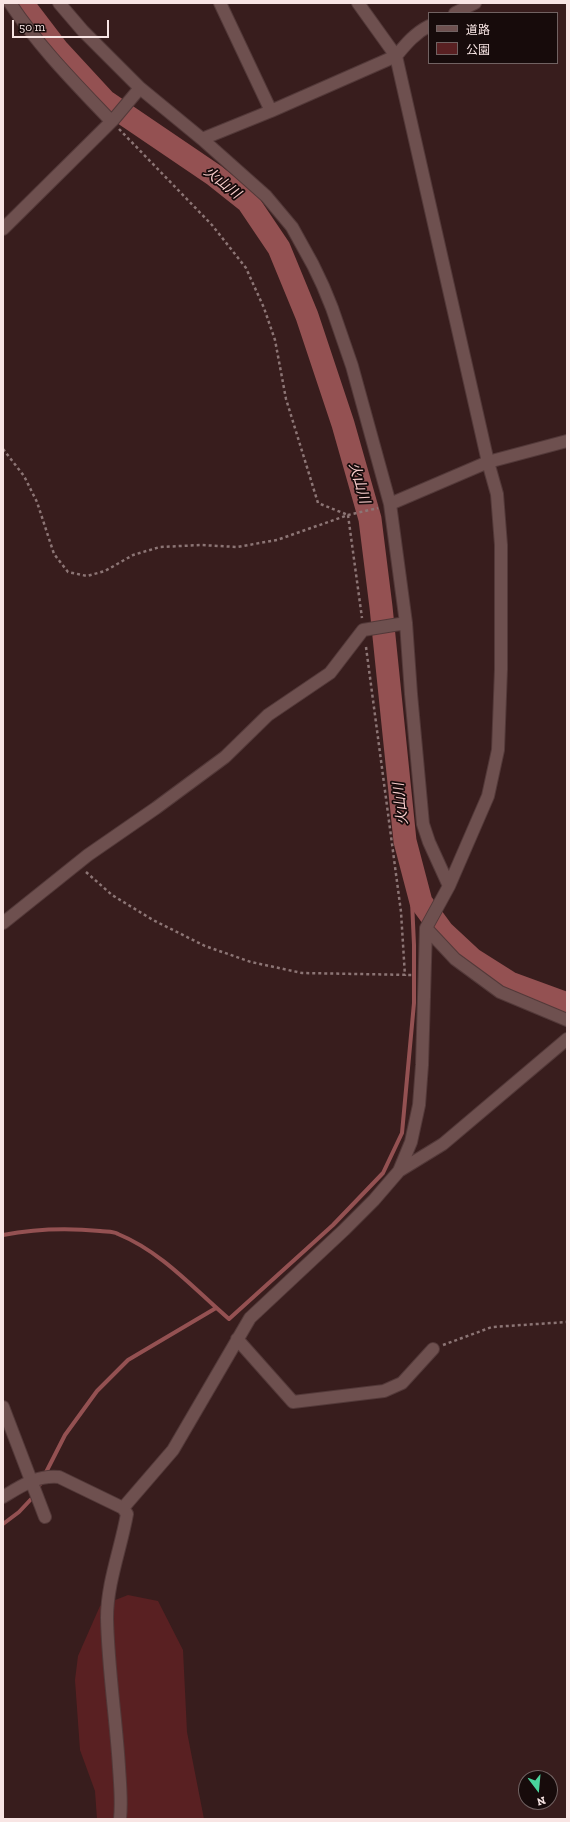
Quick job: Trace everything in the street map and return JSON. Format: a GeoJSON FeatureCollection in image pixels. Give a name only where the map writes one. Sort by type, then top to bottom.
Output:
{"type":"FeatureCollection","features":[{"type":"Feature","properties":{"kind":"street"},"geometry":{"type":"LineString","coordinates":[[10,3],[50,56],[113,120]]}},
{"type":"Feature","properties":{"kind":"street"},"geometry":{"type":"LineString","coordinates":[[59,3],[83,31],[140,88],[202,139],[266,196],[292,227],[313,265],[332,308],[349,359],[386,505],[411,694],[423,824],[429,842],[450,886]]}},
{"type":"Feature","properties":{"kind":"street"},"geometry":{"type":"LineString","coordinates":[[220,3],[271,111]]}},
{"type":"Feature","properties":{"kind":"street"},"geometry":{"type":"LineString","coordinates":[[358,3],[396,56],[488,462],[497,494],[501,545],[501,669],[498,750],[488,796],[450,886],[426,928],[419,1105],[411,1142],[399,1171]]}},
{"type":"Feature","properties":{"kind":"street"},"geometry":{"type":"LineString","coordinates":[[457,12],[475,3]]}},
{"type":"Feature","properties":{"kind":"street"},"geometry":{"type":"LineString","coordinates":[[202,139],[271,111],[396,56],[407,42],[428,27]]}},
{"type":"Feature","properties":{"kind":"street"},"geometry":{"type":"LineString","coordinates":[[3,229],[113,120],[140,88]]}},
{"type":"Feature","properties":{"kind":"street"},"geometry":{"type":"LineString","coordinates":[[386,505],[488,462],[567,442]]}},
{"type":"Feature","properties":{"kind":"street"},"geometry":{"type":"LineString","coordinates":[[3,923],[77,864],[225,757],[268,715],[330,673],[366,630],[402,624]]}},
{"type":"Feature","properties":{"kind":"street"},"geometry":{"type":"LineString","coordinates":[[426,928],[455,959],[500,992],[567,1020]]}},
{"type":"Feature","properties":{"kind":"street"},"geometry":{"type":"LineString","coordinates":[[123,1508],[173,1450],[250,1318],[344,1230],[399,1171],[443,1144],[567,1039]]}},
{"type":"Feature","properties":{"kind":"street"},"geometry":{"type":"LineString","coordinates":[[237,1338],[293,1402],[384,1391],[402,1383],[433,1349]]}},
{"type":"Feature","properties":{"kind":"street"},"geometry":{"type":"LineString","coordinates":[[3,1407],[45,1517]]}},
{"type":"Feature","properties":{"kind":"street"},"geometry":{"type":"LineString","coordinates":[[3,1497],[31,1481],[48,1476],[59,1477],[123,1508],[128,1514],[113,1578],[107,1616],[121,1791],[120,1819]]}},
{"type":"Feature","properties":{"kind":"path"},"geometry":{"type":"LineString","coordinates":[[113,120],[203,214],[246,268],[264,308],[275,340],[286,399],[318,503],[348,515]]}},
{"type":"Feature","properties":{"kind":"path"},"geometry":{"type":"LineString","coordinates":[[3,449],[9,455],[27,482],[37,502],[54,554],[68,572],[86,576],[106,571],[133,555],[160,548],[201,544],[237,547],[277,540],[348,515],[354,515],[386,505]]}},
{"type":"Feature","properties":{"kind":"path"},"geometry":{"type":"LineString","coordinates":[[77,864],[112,895],[153,920],[205,946],[251,962],[302,973],[405,976],[401,912],[366,630],[348,515]]}},
{"type":"Feature","properties":{"kind":"path"},"geometry":{"type":"LineString","coordinates":[[433,1349],[492,1328],[567,1322]]}},
{"type":"Feature","properties":{"kind":"green space"},"geometry":{"type":"Polygon","coordinates":[[[128,1595],[158,1601],[183,1650],[187,1732],[204,1819],[97,1819],[95,1791],[80,1750],[75,1680],[78,1656],[100,1606],[128,1595]]]}},
{"type":"Feature","properties":{"kind":"waterway","name":"火山川"},"geometry":{"type":"LineString","coordinates":[[22,3],[57,49],[105,101],[214,175],[248,202],[279,248],[307,316],[343,424],[370,519],[381,607],[405,841],[421,902],[443,932],[472,959],[510,983],[567,1004]]}},
{"type":"Feature","properties":{"kind":"waterway"},"geometry":{"type":"LineString","coordinates":[[3,1235],[27,1231],[63,1229],[116,1233],[134,1242],[163,1261],[229,1319],[333,1225],[383,1173],[402,1133],[414,1003],[413,877]]}},
{"type":"Feature","properties":{"kind":"waterway"},"geometry":{"type":"LineString","coordinates":[[37,1490],[65,1435],[97,1391],[128,1360],[216,1308]]}},
{"type":"Feature","properties":{"kind":"waterway"},"geometry":{"type":"LineString","coordinates":[[3,1524],[19,1512],[34,1496]]}}]}
